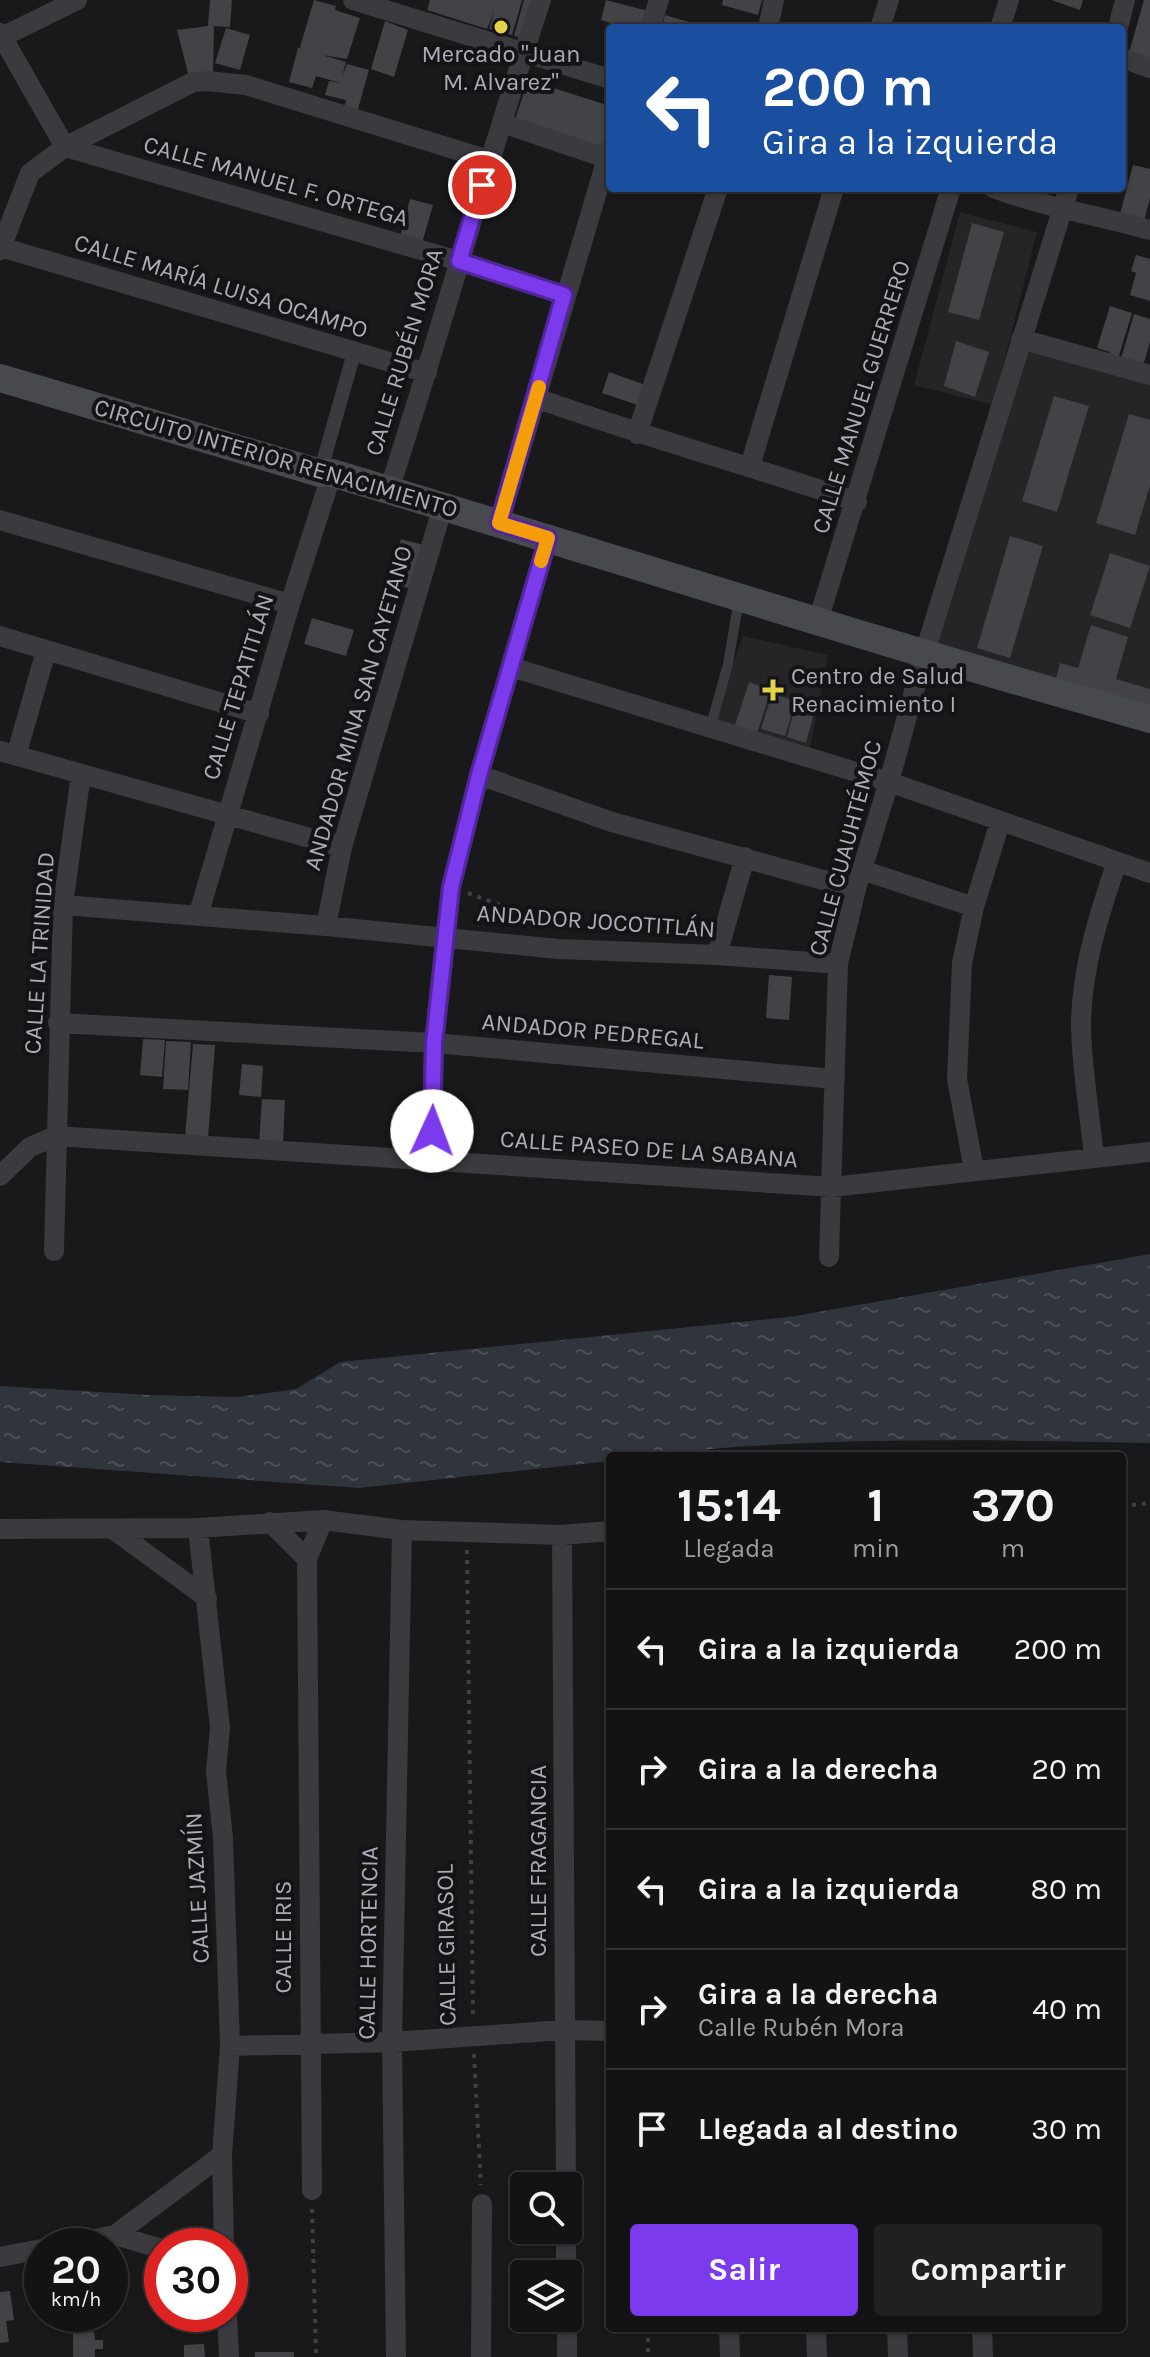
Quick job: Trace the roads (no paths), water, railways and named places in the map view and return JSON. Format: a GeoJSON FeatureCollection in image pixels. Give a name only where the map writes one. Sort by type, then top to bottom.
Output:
{"type":"FeatureCollection","features":[{"type":"Feature","properties":{"kind":"main road","name":"CIRCUITO INTERIOR RENACIMIENTO"},"geometry":{"type":"LineString","coordinates":[[0,378],[443,506],[924,655],[1150,719]]}},
{"type":"Feature","properties":{"kind":"street"},"geometry":{"type":"LineString","coordinates":[[65,147],[1,36],[77,0]]}},
{"type":"Feature","properties":{"kind":"street"},"geometry":{"type":"LineString","coordinates":[[353,0],[416,10],[523,54],[606,78]]}},
{"type":"Feature","properties":{"kind":"street","name":"CALLE RUBÉN MORA"},"geometry":{"type":"LineString","coordinates":[[389,490],[541,0]]}},
{"type":"Feature","properties":{"kind":"street"},"geometry":{"type":"LineString","coordinates":[[651,24],[659,0]]}},
{"type":"Feature","properties":{"kind":"street"},"geometry":{"type":"LineString","coordinates":[[769,24],[774,0]]}},
{"type":"Feature","properties":{"kind":"street"},"geometry":{"type":"LineString","coordinates":[[881,24],[889,0]]}},
{"type":"Feature","properties":{"kind":"street"},"geometry":{"type":"LineString","coordinates":[[1001,24],[1009,0]]}},
{"type":"Feature","properties":{"kind":"street"},"geometry":{"type":"LineString","coordinates":[[1119,24],[1125,0]]}},
{"type":"Feature","properties":{"kind":"street"},"geometry":{"type":"LineString","coordinates":[[1126,59],[1150,68]]}},
{"type":"Feature","properties":{"kind":"street"},"geometry":{"type":"LineString","coordinates":[[0,249],[30,173],[65,147],[193,82],[246,85],[489,160]]}},
{"type":"Feature","properties":{"kind":"street"},"geometry":{"type":"LineString","coordinates":[[502,123],[606,152]]}},
{"type":"Feature","properties":{"kind":"street","name":"CALLE MANUEL F. ORTEGA"},"geometry":{"type":"LineString","coordinates":[[65,147],[459,261],[564,295]]}},
{"type":"Feature","properties":{"kind":"street"},"geometry":{"type":"LineString","coordinates":[[499,523],[606,159]]}},
{"type":"Feature","properties":{"kind":"street"},"geometry":{"type":"LineString","coordinates":[[637,434],[717,192]]}},
{"type":"Feature","properties":{"kind":"street"},"geometry":{"type":"LineString","coordinates":[[750,466],[833,192]]}},
{"type":"Feature","properties":{"kind":"street","name":"CALLE MANUEL GUERRERO"},"geometry":{"type":"LineString","coordinates":[[818,621],[950,192]]}},
{"type":"Feature","properties":{"kind":"street"},"geometry":{"type":"LineString","coordinates":[[1004,192],[1035,203],[1091,213],[1150,230]]}},
{"type":"Feature","properties":{"kind":"street","name":"CALLE CUAUHTÉMOC"},"geometry":{"type":"LineString","coordinates":[[829,1257],[838,964],[859,879],[924,655],[1068,192]]}},
{"type":"Feature","properties":{"kind":"street","name":"CALLE MARÍA LUISA OCAMPO"},"geometry":{"type":"LineString","coordinates":[[0,249],[427,373]]}},
{"type":"Feature","properties":{"kind":"street"},"geometry":{"type":"LineString","coordinates":[[1021,339],[1150,375]]}},
{"type":"Feature","properties":{"kind":"street","name":"CALLE TEPATITLÁN"},"geometry":{"type":"LineString","coordinates":[[198,916],[290,604],[326,473],[354,353]]}},
{"type":"Feature","properties":{"kind":"street"},"geometry":{"type":"LineString","coordinates":[[536,398],[637,434],[750,466],[857,502]]}},
{"type":"Feature","properties":{"kind":"street","name":"ANDADOR MINA SAN CAYETANO"},"geometry":{"type":"LineString","coordinates":[[326,926],[342,847],[443,506]]}},
{"type":"Feature","properties":{"kind":"street"},"geometry":{"type":"LineString","coordinates":[[0,520],[290,604]]}},
{"type":"Feature","properties":{"kind":"street"},"geometry":{"type":"LineString","coordinates":[[431,1161],[434,1043],[451,887],[479,775],[548,538]]}},
{"type":"Feature","properties":{"kind":"street"},"geometry":{"type":"LineString","coordinates":[[0,636],[259,714]]}},
{"type":"Feature","properties":{"kind":"street"},"geometry":{"type":"LineString","coordinates":[[46,651],[8,753],[342,847]]}},
{"type":"Feature","properties":{"kind":"street"},"geometry":{"type":"LineString","coordinates":[[511,667],[889,782],[1150,873]]}},
{"type":"Feature","properties":{"kind":"street","name":"CALLE LA TRINIDAD"},"geometry":{"type":"LineString","coordinates":[[54,1251],[63,905],[81,774]]}},
{"type":"Feature","properties":{"kind":"street"},"geometry":{"type":"LineString","coordinates":[[479,775],[612,822],[745,857],[859,879],[974,907]]}},
{"type":"Feature","properties":{"kind":"street"},"geometry":{"type":"LineString","coordinates":[[974,1170],[957,1079],[962,963],[974,907],[1000,822]]}},
{"type":"Feature","properties":{"kind":"street"},"geometry":{"type":"LineString","coordinates":[[717,955],[745,857]]}},
{"type":"Feature","properties":{"kind":"street"},"geometry":{"type":"LineString","coordinates":[[1094,1157],[1081,1024],[1096,925],[1117,862]]}},
{"type":"Feature","properties":{"kind":"street","name":"ANDADOR JOCOTITLÁN"},"geometry":{"type":"LineString","coordinates":[[63,905],[558,949],[717,955],[838,964]]}},
{"type":"Feature","properties":{"kind":"street","name":"ANDADOR PEDREGAL"},"geometry":{"type":"LineString","coordinates":[[58,1023],[434,1043],[835,1079]]}},
{"type":"Feature","properties":{"kind":"street"},"geometry":{"type":"LineString","coordinates":[[0,1176],[30,1147],[56,1136]]}},
{"type":"Feature","properties":{"kind":"street","name":"CALLE PASEO DE LA SABANA"},"geometry":{"type":"LineString","coordinates":[[56,1136],[832,1187],[1150,1152]]}},
{"type":"Feature","properties":{"kind":"street"},"geometry":{"type":"LineString","coordinates":[[0,1529],[198,1528],[323,1520],[402,1530],[562,1535],[606,1531]]}},
{"type":"Feature","properties":{"kind":"street","name":"CALLE IRIS"},"geometry":{"type":"LineString","coordinates":[[312,2190],[307,1559],[323,1520]]}},
{"type":"Feature","properties":{"kind":"street"},"geometry":{"type":"LineString","coordinates":[[270,1522],[307,1559]]}},
{"type":"Feature","properties":{"kind":"street","name":"CALLE JAZMÍN"},"geometry":{"type":"LineString","coordinates":[[198,1528],[220,1728],[216,1771],[223,1838],[230,2046],[222,2155],[224,2228]]}},
{"type":"Feature","properties":{"kind":"street"},"geometry":{"type":"LineString","coordinates":[[114,1530],[207,1598]]}},
{"type":"Feature","properties":{"kind":"street","name":"CALLE HORTENCIA"},"geometry":{"type":"LineString","coordinates":[[396,2357],[392,2042],[402,1530]]}},
{"type":"Feature","properties":{"kind":"street","name":"CALLE FRAGANCIA"},"geometry":{"type":"LineString","coordinates":[[562,1535],[566,2172]]}},
{"type":"Feature","properties":{"kind":"street"},"geometry":{"type":"LineString","coordinates":[[230,2046],[392,2042],[564,2030],[606,2031]]}},
{"type":"Feature","properties":{"kind":"street"},"geometry":{"type":"LineString","coordinates":[[124,2228],[222,2155]]}},
{"type":"Feature","properties":{"kind":"street"},"geometry":{"type":"LineString","coordinates":[[481,2357],[482,2204]]}},
{"type":"Feature","properties":{"kind":"street"},"geometry":{"type":"LineString","coordinates":[[0,2257],[24,2252]]}},
{"type":"Feature","properties":{"kind":"street"},"geometry":{"type":"LineString","coordinates":[[228,2332],[229,2357]]}},
{"type":"Feature","properties":{"kind":"street"},"geometry":{"type":"LineString","coordinates":[[567,2332],[567,2357]]}},
{"type":"Feature","properties":{"kind":"street"},"geometry":{"type":"LineString","coordinates":[[729,2332],[730,2357]]}},
{"type":"Feature","properties":{"kind":"street"},"geometry":{"type":"LineString","coordinates":[[816,2332],[817,2357]]}},
{"type":"Feature","properties":{"kind":"street"},"geometry":{"type":"LineString","coordinates":[[897,2332],[898,2357]]}},
{"type":"Feature","properties":{"kind":"street"},"geometry":{"type":"LineString","coordinates":[[982,2332],[983,2357]]}},
{"type":"Feature","properties":{"kind":"lane"},"geometry":{"type":"LineString","coordinates":[[710,729],[728,664],[739,597]]}},
{"type":"Feature","properties":{"kind":"water"},"geometry":{"type":"Polygon","coordinates":[[[1150,1254],[1150,1443],[900,1441],[799,1443],[684,1452],[606,1452],[606,1461],[359,1488],[0,1462],[0,1386],[239,1397],[296,1389],[340,1362],[789,1317],[1150,1254]]]}},
{"type":"Feature","properties":{"kind":"place","name":"Mercado \"Juan M. Alvarez\""},"geometry":{"type":"Point","coordinates":[501,27]}},
{"type":"Feature","properties":{"kind":"place","name":"Centro de Salud Renacimiento I"},"geometry":{"type":"Point","coordinates":[773,690]}}]}
